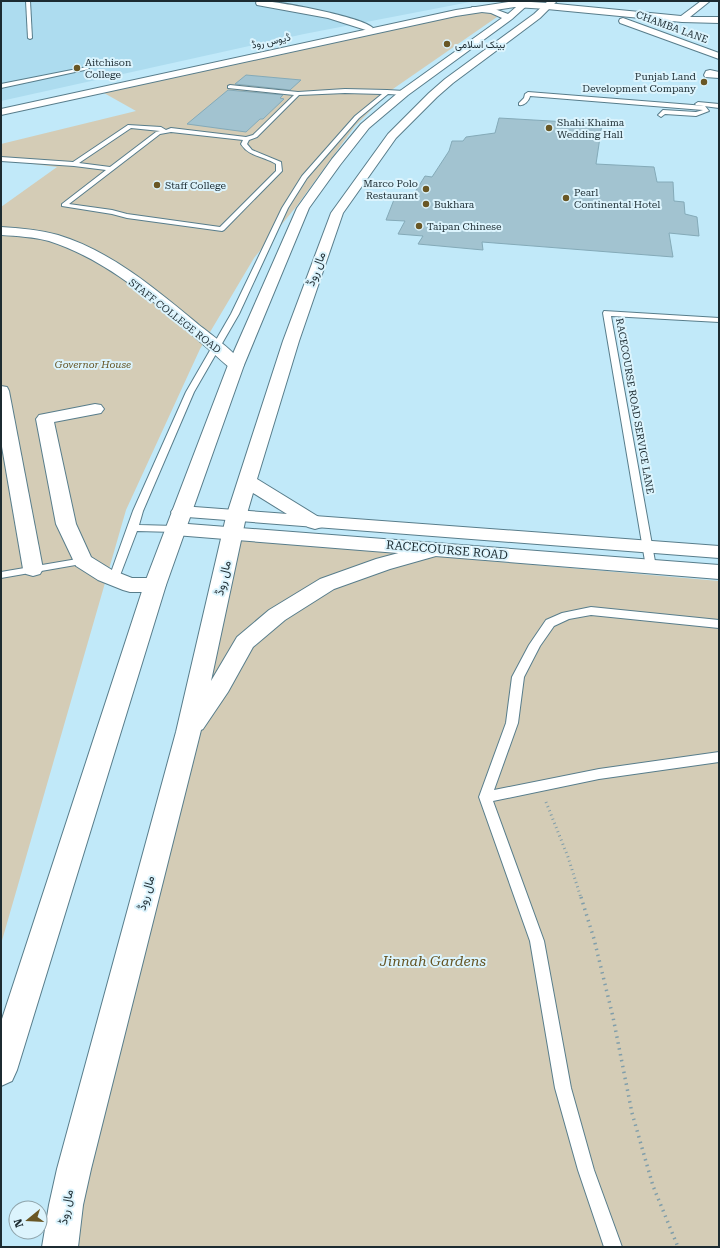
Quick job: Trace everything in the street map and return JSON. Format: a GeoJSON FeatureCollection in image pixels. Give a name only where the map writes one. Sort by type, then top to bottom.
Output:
{"type":"FeatureCollection","features":[{"type":"Feature","properties":{"kind":"main road"},"geometry":{"type":"LineString","coordinates":[[473,8],[494,1]]}},
{"type":"Feature","properties":{"kind":"main road"},"geometry":{"type":"LineString","coordinates":[[682,19],[706,1]]}},
{"type":"Feature","properties":{"kind":"main road"},"geometry":{"type":"LineString","coordinates":[[260,3],[316,12],[354,21],[369,28]]}},
{"type":"Feature","properties":{"kind":"main road"},"geometry":{"type":"LineString","coordinates":[[473,8],[492,11],[532,5],[599,10],[682,19],[719,20]]}},
{"type":"Feature","properties":{"kind":"main road"},"geometry":{"type":"LineString","coordinates":[[1,1070],[155,585],[236,365],[303,208],[336,162],[395,93],[532,5],[564,12],[599,10],[660,16]]}},
{"type":"Feature","properties":{"kind":"main road","name":"ڈیوس روڈ"},"geometry":{"type":"LineString","coordinates":[[1,106],[369,28],[473,8],[532,5]]}},
{"type":"Feature","properties":{"kind":"main road","name":"مال روڈ"},"geometry":{"type":"LineString","coordinates":[[60,1247],[66,1205],[74,1169],[188,732],[235,525],[291,341],[337,213],[392,136],[432,95],[532,5]]}},
{"type":"Feature","properties":{"kind":"main road","name":"ڈیوس روڈ"},"geometry":{"type":"LineString","coordinates":[[1,112],[473,8]]}},
{"type":"Feature","properties":{"kind":"main road","name":"CHAMBA LANE"},"geometry":{"type":"LineString","coordinates":[[599,10],[605,14],[719,55]]}},
{"type":"Feature","properties":{"kind":"main road","name":"CHAMBA LANE"},"geometry":{"type":"LineString","coordinates":[[614,12],[623,18],[719,55]]}},
{"type":"Feature","properties":{"kind":"main road","name":"STAFF COLLEGE ROAD"},"geometry":{"type":"LineString","coordinates":[[1,231],[18,232],[60,240],[93,256],[144,288],[236,365]]}},
{"type":"Feature","properties":{"kind":"main road"},"geometry":{"type":"LineString","coordinates":[[1,391],[33,569]]}},
{"type":"Feature","properties":{"kind":"main road"},"geometry":{"type":"LineString","coordinates":[[95,409],[45,420],[66,524],[83,561],[105,575],[130,585],[155,585]]}},
{"type":"Feature","properties":{"kind":"main road"},"geometry":{"type":"LineString","coordinates":[[247,482],[315,522]]}},
{"type":"Feature","properties":{"kind":"main road","name":"RACECOURSE ROAD"},"geometry":{"type":"LineString","coordinates":[[178,521],[235,525],[436,549],[719,572]]}},
{"type":"Feature","properties":{"kind":"main road","name":"RACECOURSE ROAD"},"geometry":{"type":"LineString","coordinates":[[235,525],[315,522],[719,552]]}},
{"type":"Feature","properties":{"kind":"main road"},"geometry":{"type":"LineString","coordinates":[[188,732],[220,686],[245,642],[277,615],[327,584],[383,564],[436,549]]}},
{"type":"Feature","properties":{"kind":"lane"},"geometry":{"type":"LineString","coordinates":[[28,1],[30,38]]}},
{"type":"Feature","properties":{"kind":"lane"},"geometry":{"type":"LineString","coordinates":[[1,86],[87,68]]}},
{"type":"Feature","properties":{"kind":"lane"},"geometry":{"type":"LineString","coordinates":[[230,87],[298,94],[345,91],[395,93]]}},
{"type":"Feature","properties":{"kind":"lane"},"geometry":{"type":"LineString","coordinates":[[531,90],[719,106]]}},
{"type":"Feature","properties":{"kind":"lane"},"geometry":{"type":"LineString","coordinates":[[114,578],[138,511],[190,392],[235,314],[285,208],[304,177],[357,117],[395,93]]}},
{"type":"Feature","properties":{"kind":"lane"},"geometry":{"type":"LineString","coordinates":[[247,139],[244,144],[246,148],[255,153],[274,158],[279,163],[279,171],[222,229],[126,216],[112,212],[64,205],[158,133],[172,130],[247,139],[256,136],[298,94]]}},
{"type":"Feature","properties":{"kind":"lane"},"geometry":{"type":"LineString","coordinates":[[556,103],[523,102],[528,94],[719,110]]}},
{"type":"Feature","properties":{"kind":"lane"},"geometry":{"type":"LineString","coordinates":[[655,111],[662,113],[696,114],[706,111],[705,108]]}},
{"type":"Feature","properties":{"kind":"lane"},"geometry":{"type":"LineString","coordinates":[[74,164],[130,126],[161,129],[164,131]]}},
{"type":"Feature","properties":{"kind":"lane"},"geometry":{"type":"LineString","coordinates":[[1,159],[74,164],[110,169]]}},
{"type":"Feature","properties":{"kind":"lane","name":"RACECOURSE ROAD SERVICE LANE"},"geometry":{"type":"LineString","coordinates":[[652,567],[607,313],[719,320]]}},
{"type":"Feature","properties":{"kind":"lane"},"geometry":{"type":"LineString","coordinates":[[133,528],[178,521]]}},
{"type":"Feature","properties":{"kind":"lane"},"geometry":{"type":"LineString","coordinates":[[1,575],[83,561]]}},
{"type":"Feature","properties":{"kind":"lane"},"geometry":{"type":"LineString","coordinates":[[612,1247],[586,1170],[563,1088],[537,941],[485,797],[512,723],[518,678],[535,645],[550,623],[566,616],[590,611],[719,624]]}},
{"type":"Feature","properties":{"kind":"lane"},"geometry":{"type":"LineString","coordinates":[[485,797],[599,774],[719,757]]}},
{"type":"Feature","properties":{"kind":"path"},"geometry":{"type":"LineString","coordinates":[[539,786],[568,857],[594,939],[613,1017],[632,1113],[653,1186],[678,1247]]}},
{"type":"Feature","properties":{"kind":"shaded area","name":"Aitchison College"},"geometry":{"type":"Polygon","coordinates":[[[1,1],[475,1],[304,34],[1,101],[1,1]]]}},
{"type":"Feature","properties":{"kind":"green space","name":"Governor House"},"geometry":{"type":"Polygon","coordinates":[[[478,10],[495,14],[497,17],[390,91],[355,126],[296,207],[254,258],[200,349],[126,510],[1,944],[1,207],[57,167],[1,160],[1,144],[136,111],[104,93],[478,10]]]}},
{"type":"Feature","properties":{"kind":"green space","name":"Jinnah Gardens"},"geometry":{"type":"Polygon","coordinates":[[[239,539],[719,581],[719,1247],[77,1247],[83,1197],[239,539]]]}},
{"type":"Feature","properties":{"kind":"building"},"geometry":{"type":"Polygon","coordinates":[[[246,75],[301,80],[290,90],[235,84],[246,75]]]}},
{"type":"Feature","properties":{"kind":"building"},"geometry":{"type":"Polygon","coordinates":[[[228,90],[283,95],[280,98],[284,99],[263,119],[260,119],[246,132],[187,124],[228,90]]]}},
{"type":"Feature","properties":{"kind":"building","name":"Pearl Continental Hotel"},"geometry":{"type":"Polygon","coordinates":[[[499,118],[602,124],[596,164],[654,167],[657,182],[673,182],[674,201],[684,202],[685,214],[697,217],[699,236],[669,233],[673,257],[482,242],[483,250],[418,244],[423,236],[398,234],[405,221],[386,220],[395,197],[412,197],[425,176],[432,177],[449,151],[452,141],[463,141],[466,137],[495,133],[499,118]]]}},
{"type":"Feature","properties":{"kind":"place","name":"بینک اسلامی"},"geometry":{"type":"Point","coordinates":[447,44]}},
{"type":"Feature","properties":{"kind":"place","name":"Aitchison College"},"geometry":{"type":"Point","coordinates":[77,68]}},
{"type":"Feature","properties":{"kind":"place","name":"Punjab Land Development Company"},"geometry":{"type":"Point","coordinates":[704,82]}},
{"type":"Feature","properties":{"kind":"place","name":"Shahi Khaima Wedding Hall"},"geometry":{"type":"Point","coordinates":[549,128]}},
{"type":"Feature","properties":{"kind":"place","name":"Staff College"},"geometry":{"type":"Point","coordinates":[157,185]}},
{"type":"Feature","properties":{"kind":"place","name":"Marco Polo Restaurant"},"geometry":{"type":"Point","coordinates":[426,189]}},
{"type":"Feature","properties":{"kind":"place","name":"Pearl Continental Hotel"},"geometry":{"type":"Point","coordinates":[566,198]}},
{"type":"Feature","properties":{"kind":"place","name":"Bukhara"},"geometry":{"type":"Point","coordinates":[426,204]}},
{"type":"Feature","properties":{"kind":"place","name":"Taipan Chinese"},"geometry":{"type":"Point","coordinates":[419,226]}}]}
